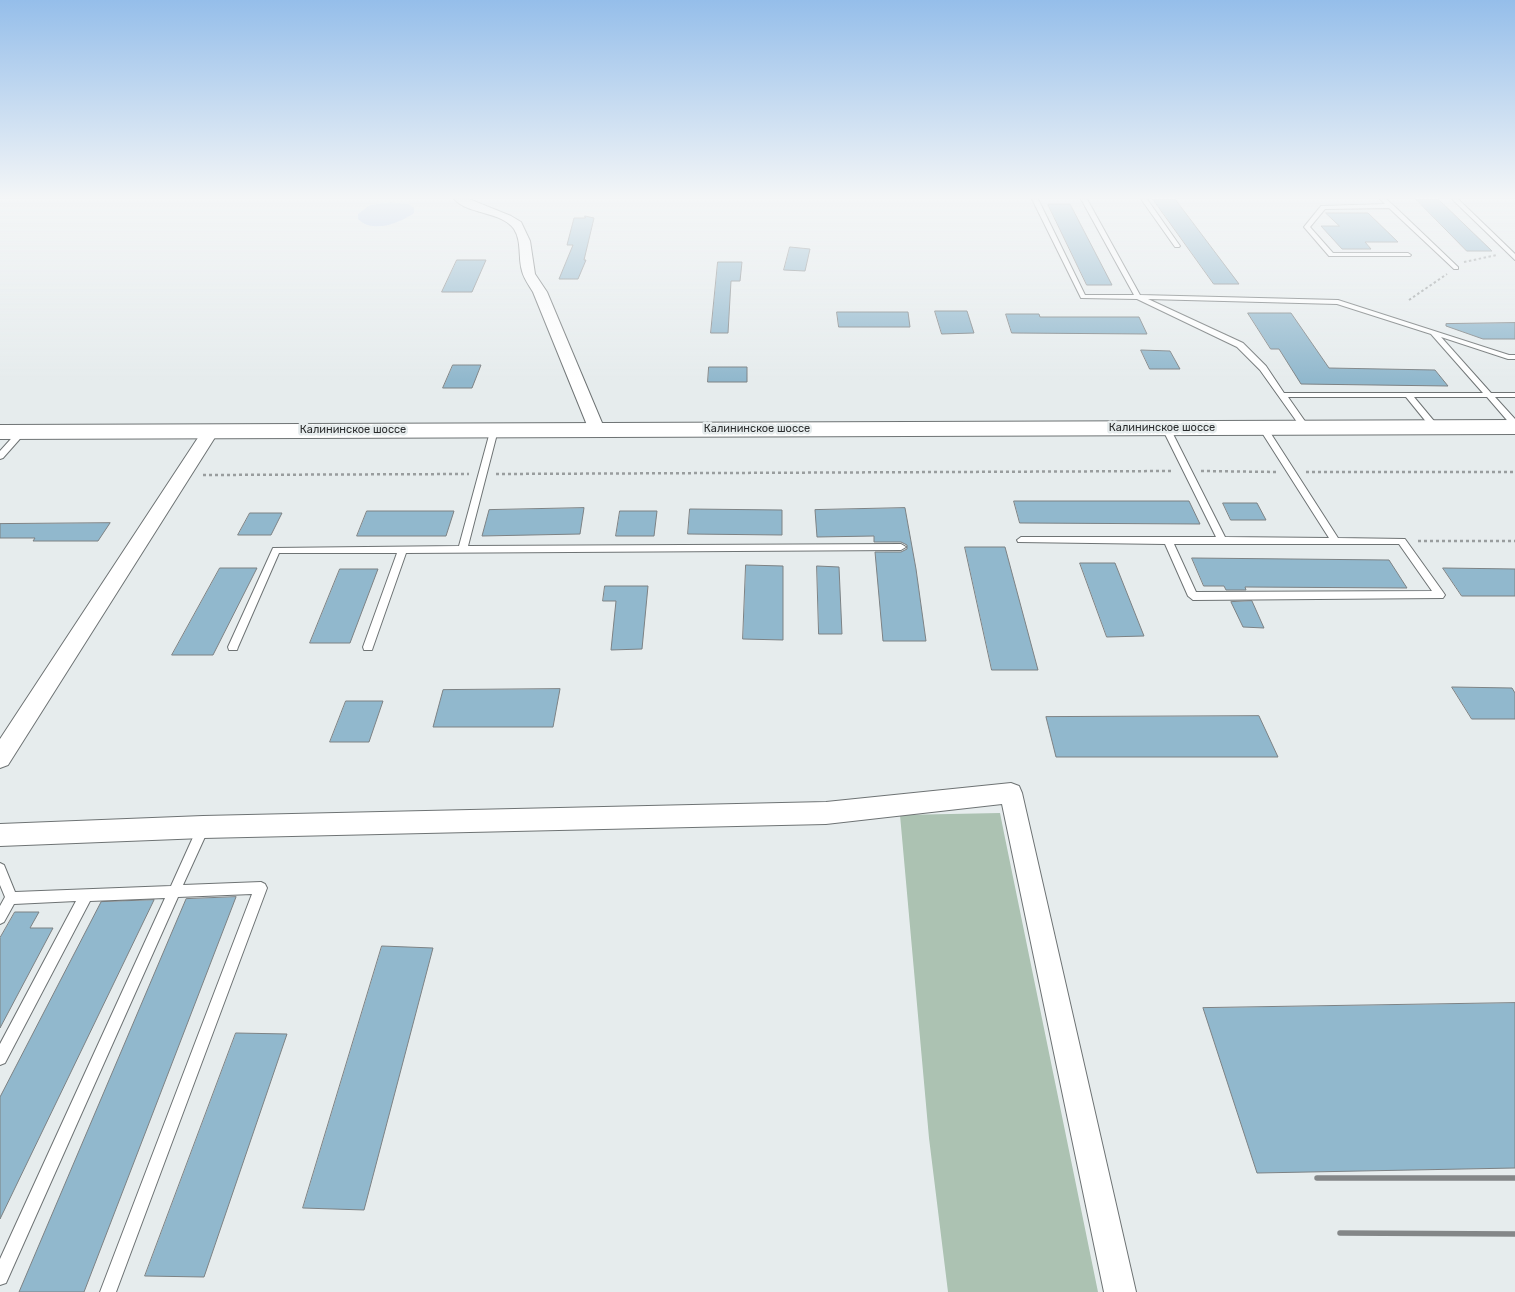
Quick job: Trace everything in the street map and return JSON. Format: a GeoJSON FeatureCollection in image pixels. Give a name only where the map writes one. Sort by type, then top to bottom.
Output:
{"type":"FeatureCollection","features":[{"type":"Feature","properties":{"kind":"main road","name":"Калининское шоссе"},"geometry":{"type":"LineString","coordinates":[[0,432],[1262,428],[1515,425]]}},
{"type":"Feature","properties":{"kind":"street"},"geometry":{"type":"LineString","coordinates":[[528,259],[529,273],[540,292],[597,430]]}},
{"type":"Feature","properties":{"kind":"street"},"geometry":{"type":"LineString","coordinates":[[0,758],[211,431]]}},
{"type":"Feature","properties":{"kind":"street"},"geometry":{"type":"LineString","coordinates":[[0,835],[203,827],[826,813],[1011,793],[1120,1292]]}},
{"type":"Feature","properties":{"kind":"lane"},"geometry":{"type":"LineString","coordinates":[[1065,259],[1083,297],[1338,302],[1508,357],[1515,357]]}},
{"type":"Feature","properties":{"kind":"lane"},"geometry":{"type":"LineString","coordinates":[[1117,259],[1138,298],[1240,345],[1263,368],[1305,427]]}},
{"type":"Feature","properties":{"kind":"lane"},"geometry":{"type":"LineString","coordinates":[[1447,259],[1456,268]]}},
{"type":"Feature","properties":{"kind":"lane"},"geometry":{"type":"LineString","coordinates":[[1433,332],[1515,425]]}},
{"type":"Feature","properties":{"kind":"lane"},"geometry":{"type":"LineString","coordinates":[[1282,395],[1515,396]]}},
{"type":"Feature","properties":{"kind":"lane"},"geometry":{"type":"LineString","coordinates":[[1408,395],[1435,427]]}},
{"type":"Feature","properties":{"kind":"lane"},"geometry":{"type":"LineString","coordinates":[[1166,428],[1222,540]]}},
{"type":"Feature","properties":{"kind":"lane"},"geometry":{"type":"LineString","coordinates":[[1262,428],[1336,541]]}},
{"type":"Feature","properties":{"kind":"lane"},"geometry":{"type":"LineString","coordinates":[[463,549],[494,430]]}},
{"type":"Feature","properties":{"kind":"lane"},"geometry":{"type":"LineString","coordinates":[[0,456],[22,432]]}},
{"type":"Feature","properties":{"kind":"lane"},"geometry":{"type":"LineString","coordinates":[[1021,540],[1402,541],[1440,595],[1192,596],[1168,541]]}},
{"type":"Feature","properties":{"kind":"lane"},"geometry":{"type":"LineString","coordinates":[[233,647],[276,550],[901,547]]}},
{"type":"Feature","properties":{"kind":"lane"},"geometry":{"type":"LineString","coordinates":[[368,647],[403,549]]}},
{"type":"Feature","properties":{"kind":"lane"},"geometry":{"type":"LineString","coordinates":[[0,1277],[203,827]]}},
{"type":"Feature","properties":{"kind":"lane"},"geometry":{"type":"LineString","coordinates":[[0,869],[11,898],[0,918]]}},
{"type":"Feature","properties":{"kind":"lane"},"geometry":{"type":"LineString","coordinates":[[11,898],[260,888],[108,1292]]}},
{"type":"Feature","properties":{"kind":"lane"},"geometry":{"type":"LineString","coordinates":[[0,1058],[86,895]]}},
{"type":"Feature","properties":{"kind":"path"},"geometry":{"type":"LineString","coordinates":[[182,475],[1188,471],[1515,472]]}},
{"type":"Feature","properties":{"kind":"path"},"geometry":{"type":"LineString","coordinates":[[1402,541],[1515,541]]}},
{"type":"Feature","properties":{"kind":"green space"},"geometry":{"type":"Polygon","coordinates":[[[1000,813],[1098,1292],[948,1292],[929,1138],[900,815],[1000,813]]]}},
{"type":"Feature","properties":{"kind":"building"},"geometry":{"type":"Polygon","coordinates":[[[567,259],[586,260],[578,279],[559,279],[567,259]]]}},
{"type":"Feature","properties":{"kind":"building"},"geometry":{"type":"Polygon","coordinates":[[[787,259],[808,259],[805,271],[784,270],[787,259]]]}},
{"type":"Feature","properties":{"kind":"building"},"geometry":{"type":"Polygon","coordinates":[[[1075,259],[1099,259],[1112,285],[1087,285],[1075,259]]]}},
{"type":"Feature","properties":{"kind":"building"},"geometry":{"type":"Polygon","coordinates":[[[1196,259],[1220,259],[1239,284],[1214,284],[1196,259]]]}},
{"type":"Feature","properties":{"kind":"building"},"geometry":{"type":"Polygon","coordinates":[[[457,260],[486,260],[472,292],[442,292],[457,260]]]}},
{"type":"Feature","properties":{"kind":"building"},"geometry":{"type":"Polygon","coordinates":[[[718,262],[742,262],[740,281],[731,281],[728,333],[711,333],[718,262]]]}},
{"type":"Feature","properties":{"kind":"building"},"geometry":{"type":"Polygon","coordinates":[[[935,311],[967,311],[974,333],[942,334],[935,311]]]}},
{"type":"Feature","properties":{"kind":"building"},"geometry":{"type":"Polygon","coordinates":[[[837,312],[908,312],[910,327],[839,327],[837,312]]]}},
{"type":"Feature","properties":{"kind":"building"},"geometry":{"type":"Polygon","coordinates":[[[1248,313],[1291,313],[1329,368],[1435,370],[1448,386],[1301,384],[1279,349],[1271,349],[1248,313]]]}},
{"type":"Feature","properties":{"kind":"building"},"geometry":{"type":"Polygon","coordinates":[[[1006,314],[1039,314],[1040,317],[1139,317],[1147,334],[1012,333],[1006,314]]]}},
{"type":"Feature","properties":{"kind":"building"},"geometry":{"type":"Polygon","coordinates":[[[1515,323],[1515,339],[1483,339],[1446,326],[1446,324],[1515,323]]]}},
{"type":"Feature","properties":{"kind":"building"},"geometry":{"type":"Polygon","coordinates":[[[1141,350],[1170,351],[1180,369],[1150,369],[1141,350]]]}},
{"type":"Feature","properties":{"kind":"building"},"geometry":{"type":"Polygon","coordinates":[[[453,365],[481,365],[472,388],[443,388],[453,365]]]}},
{"type":"Feature","properties":{"kind":"building"},"geometry":{"type":"Polygon","coordinates":[[[709,367],[747,367],[747,382],[708,382],[709,367]]]}},
{"type":"Feature","properties":{"kind":"building"},"geometry":{"type":"Polygon","coordinates":[[[1014,501],[1189,501],[1200,524],[1020,523],[1014,501]]]}},
{"type":"Feature","properties":{"kind":"building"},"geometry":{"type":"Polygon","coordinates":[[[1223,503],[1257,503],[1266,520],[1231,520],[1223,503]]]}},
{"type":"Feature","properties":{"kind":"building"},"geometry":{"type":"Polygon","coordinates":[[[584,508],[580,534],[482,536],[489,510],[584,508]]]}},
{"type":"Feature","properties":{"kind":"building"},"geometry":{"type":"Polygon","coordinates":[[[905,508],[926,641],[883,641],[875,552],[901,552],[907,549],[907,545],[901,542],[874,542],[874,536],[817,537],[815,510],[905,508]]]}},
{"type":"Feature","properties":{"kind":"building"},"geometry":{"type":"Polygon","coordinates":[[[690,509],[782,510],[782,535],[688,534],[690,509]]]}},
{"type":"Feature","properties":{"kind":"building"},"geometry":{"type":"Polygon","coordinates":[[[367,511],[454,511],[446,536],[357,536],[367,511]]]}},
{"type":"Feature","properties":{"kind":"building"},"geometry":{"type":"Polygon","coordinates":[[[620,511],[657,511],[654,536],[616,536],[620,511]]]}},
{"type":"Feature","properties":{"kind":"building"},"geometry":{"type":"Polygon","coordinates":[[[250,513],[282,513],[271,535],[238,535],[250,513]]]}},
{"type":"Feature","properties":{"kind":"building"},"geometry":{"type":"Polygon","coordinates":[[[110,523],[98,541],[33,541],[35,538],[0,538],[0,524],[110,523]]]}},
{"type":"Feature","properties":{"kind":"building"},"geometry":{"type":"Polygon","coordinates":[[[965,547],[1005,547],[1038,670],[992,670],[965,547]]]}},
{"type":"Feature","properties":{"kind":"building"},"geometry":{"type":"Polygon","coordinates":[[[1192,558],[1389,560],[1407,588],[1245,587],[1246,590],[1226,590],[1224,586],[1204,586],[1192,558]]]}},
{"type":"Feature","properties":{"kind":"building"},"geometry":{"type":"Polygon","coordinates":[[[1080,563],[1115,563],[1144,636],[1107,637],[1080,563]]]}},
{"type":"Feature","properties":{"kind":"building"},"geometry":{"type":"Polygon","coordinates":[[[746,565],[783,566],[783,640],[743,639],[746,565]]]}},
{"type":"Feature","properties":{"kind":"building"},"geometry":{"type":"Polygon","coordinates":[[[817,566],[839,567],[842,634],[819,634],[817,566]]]}},
{"type":"Feature","properties":{"kind":"building"},"geometry":{"type":"Polygon","coordinates":[[[220,568],[257,568],[213,655],[172,655],[220,568]]]}},
{"type":"Feature","properties":{"kind":"building"},"geometry":{"type":"Polygon","coordinates":[[[1443,568],[1515,569],[1515,596],[1462,596],[1443,568]]]}},
{"type":"Feature","properties":{"kind":"building"},"geometry":{"type":"Polygon","coordinates":[[[340,569],[378,569],[350,643],[310,643],[340,569]]]}},
{"type":"Feature","properties":{"kind":"building"},"geometry":{"type":"Polygon","coordinates":[[[605,586],[648,586],[642,649],[611,650],[616,601],[603,601],[605,586]]]}},
{"type":"Feature","properties":{"kind":"building"},"geometry":{"type":"Polygon","coordinates":[[[1252,601],[1264,628],[1243,627],[1231,602],[1252,601]]]}},
{"type":"Feature","properties":{"kind":"building"},"geometry":{"type":"Polygon","coordinates":[[[1452,687],[1512,688],[1515,693],[1515,719],[1472,719],[1452,687]]]}},
{"type":"Feature","properties":{"kind":"building"},"geometry":{"type":"Polygon","coordinates":[[[560,689],[553,727],[433,727],[443,690],[560,689]]]}},
{"type":"Feature","properties":{"kind":"building"},"geometry":{"type":"Polygon","coordinates":[[[346,701],[383,701],[369,742],[330,742],[346,701]]]}},
{"type":"Feature","properties":{"kind":"building"},"geometry":{"type":"Polygon","coordinates":[[[1259,716],[1278,757],[1056,757],[1046,717],[1259,716]]]}},
{"type":"Feature","properties":{"kind":"building"},"geometry":{"type":"Polygon","coordinates":[[[236,897],[84,1292],[19,1292],[186,899],[236,897]]]}},
{"type":"Feature","properties":{"kind":"building"},"geometry":{"type":"Polygon","coordinates":[[[154,900],[0,1219],[0,1097],[101,902],[154,900]]]}},
{"type":"Feature","properties":{"kind":"building"},"geometry":{"type":"Polygon","coordinates":[[[15,912],[39,912],[30,928],[53,928],[0,1028],[0,938],[15,912]]]}},
{"type":"Feature","properties":{"kind":"building"},"geometry":{"type":"Polygon","coordinates":[[[382,946],[433,948],[364,1210],[303,1208],[382,946]]]}},
{"type":"Feature","properties":{"kind":"building"},"geometry":{"type":"Polygon","coordinates":[[[1515,1003],[1515,1168],[1257,1173],[1203,1008],[1515,1003]]]}},
{"type":"Feature","properties":{"kind":"building"},"geometry":{"type":"Polygon","coordinates":[[[236,1033],[287,1034],[204,1277],[145,1276],[236,1033]]]}},
{"type":"Feature","properties":{"kind":"railway"},"geometry":{"type":"LineString","coordinates":[[1317,1178],[1515,1178]]}},
{"type":"Feature","properties":{"kind":"railway"},"geometry":{"type":"LineString","coordinates":[[1340,1233],[1515,1234]]}}]}
